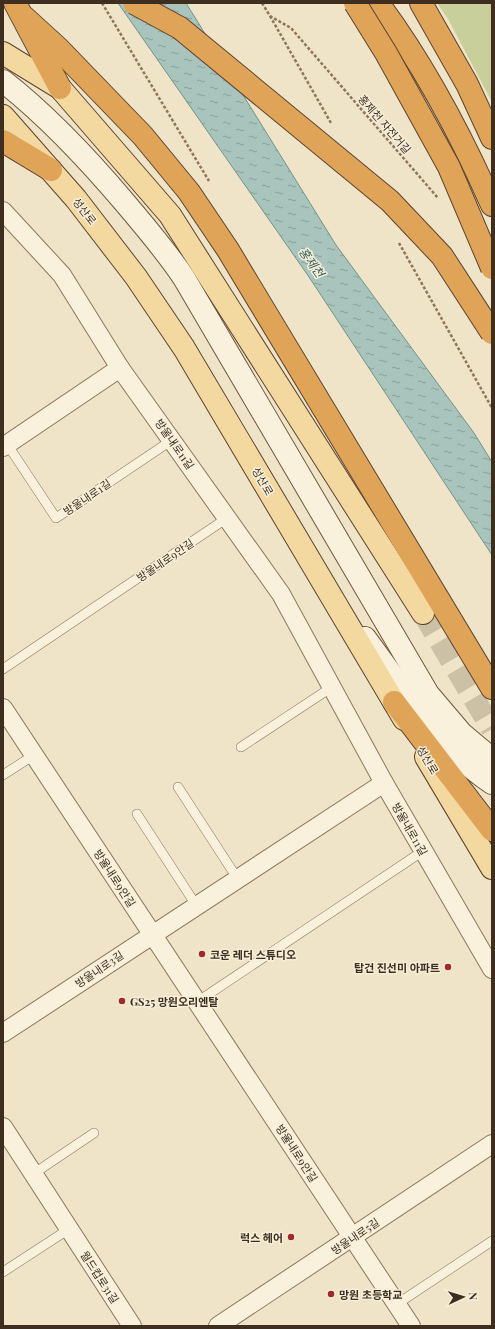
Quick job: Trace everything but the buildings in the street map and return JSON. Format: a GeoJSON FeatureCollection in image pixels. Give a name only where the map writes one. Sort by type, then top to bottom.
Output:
{"type":"FeatureCollection","features":[{"type":"Feature","properties":{"kind":"highway"},"geometry":{"type":"LineString","coordinates":[[134,3],[180,28],[390,201],[442,256],[492,333]]}},
{"type":"Feature","properties":{"kind":"highway"},"geometry":{"type":"LineString","coordinates":[[356,3],[450,167],[492,268]]}},
{"type":"Feature","properties":{"kind":"highway"},"geometry":{"type":"LineString","coordinates":[[378,3],[406,41],[472,161],[492,205]]}},
{"type":"Feature","properties":{"kind":"highway"},"geometry":{"type":"LineString","coordinates":[[421,3],[467,84],[492,138]]}},
{"type":"Feature","properties":{"kind":"highway"},"geometry":{"type":"LineString","coordinates":[[19,10],[60,88]]}},
{"type":"Feature","properties":{"kind":"highway"},"geometry":{"type":"LineString","coordinates":[[19,10],[143,136],[189,192],[228,250],[492,688]]}},
{"type":"Feature","properties":{"kind":"highway"},"geometry":{"type":"LineString","coordinates":[[3,141],[51,170]]}},
{"type":"Feature","properties":{"kind":"highway"},"geometry":{"type":"LineString","coordinates":[[394,702],[492,830]]}},
{"type":"Feature","properties":{"kind":"main road"},"geometry":{"type":"LineString","coordinates":[[3,52],[60,88],[170,215],[423,613]]}},
{"type":"Feature","properties":{"kind":"main road"},"geometry":{"type":"LineString","coordinates":[[3,81],[54,125],[90,161],[169,256],[184,278],[428,694],[462,734],[492,759]]}},
{"type":"Feature","properties":{"kind":"main road","name":"성산로"},"geometry":{"type":"LineString","coordinates":[[3,116],[76,199],[136,277],[184,348],[314,570],[492,868]]}},
{"type":"Feature","properties":{"kind":"main road"},"geometry":{"type":"LineString","coordinates":[[314,570],[438,735],[475,772],[492,783]]}},
{"type":"Feature","properties":{"kind":"street","name":"방울내로11길"},"geometry":{"type":"LineString","coordinates":[[3,211],[62,275],[120,368],[281,594],[384,783],[492,969]]}},
{"type":"Feature","properties":{"kind":"street","name":"방울내로1길"},"geometry":{"type":"LineString","coordinates":[[5,446],[120,368]]}},
{"type":"Feature","properties":{"kind":"street","name":"방울내로9안길"},"geometry":{"type":"LineString","coordinates":[[3,708],[411,1326]]}},
{"type":"Feature","properties":{"kind":"street","name":"방울내로3길"},"geometry":{"type":"LineString","coordinates":[[3,1033],[237,878],[384,783]]}},
{"type":"Feature","properties":{"kind":"street","name":"월드컵로31길"},"geometry":{"type":"LineString","coordinates":[[3,1128],[132,1326]]}},
{"type":"Feature","properties":{"kind":"street","name":"방울내로5길"},"geometry":{"type":"LineString","coordinates":[[218,1326],[492,1144]]}},
{"type":"Feature","properties":{"kind":"lane","name":"방울내로1길"},"geometry":{"type":"LineString","coordinates":[[5,446],[56,518],[172,440]]}},
{"type":"Feature","properties":{"kind":"lane","name":"방울내로9안길"},"geometry":{"type":"LineString","coordinates":[[3,669],[227,518]]}},
{"type":"Feature","properties":{"kind":"lane"},"geometry":{"type":"LineString","coordinates":[[241,747],[332,687]]}},
{"type":"Feature","properties":{"kind":"lane"},"geometry":{"type":"LineString","coordinates":[[3,775],[34,755]]}},
{"type":"Feature","properties":{"kind":"lane"},"geometry":{"type":"LineString","coordinates":[[178,787],[237,878]]}},
{"type":"Feature","properties":{"kind":"lane"},"geometry":{"type":"LineString","coordinates":[[137,814],[196,905]]}},
{"type":"Feature","properties":{"kind":"lane"},"geometry":{"type":"LineString","coordinates":[[197,1002],[423,851]]}},
{"type":"Feature","properties":{"kind":"lane"},"geometry":{"type":"LineString","coordinates":[[33,1174],[94,1133]]}},
{"type":"Feature","properties":{"kind":"lane"},"geometry":{"type":"LineString","coordinates":[[3,1272],[69,1229]]}},
{"type":"Feature","properties":{"kind":"lane"},"geometry":{"type":"LineString","coordinates":[[397,1304],[492,1241]]}},
{"type":"Feature","properties":{"kind":"path","name":"홍제천 자전거길"},"geometry":{"type":"LineString","coordinates":[[262,3],[270,16],[291,28],[441,201]]}},
{"type":"Feature","properties":{"kind":"green space"},"geometry":{"type":"Polygon","coordinates":[[[437,3],[492,3],[492,102],[448,19],[437,3]]]}},
{"type":"Feature","properties":{"kind":"water","name":"홍제천"},"geometry":{"type":"Polygon","coordinates":[[[118,3],[186,3],[336,245],[474,433],[492,462],[492,555],[309,277],[118,3]]]}},
{"type":"Feature","properties":{"kind":"tunnel"},"geometry":{"type":"LineString","coordinates":[[423,613],[492,729]]}},
{"type":"Feature","properties":{"kind":"place","name":"코운 레더 스튜디오"},"geometry":{"type":"Point","coordinates":[202,954]}},
{"type":"Feature","properties":{"kind":"place","name":"탑건 진선미 아파트"},"geometry":{"type":"Point","coordinates":[448,967]}},
{"type":"Feature","properties":{"kind":"place","name":"GS25 망원오리엔탈"},"geometry":{"type":"Point","coordinates":[122,1001]}},
{"type":"Feature","properties":{"kind":"place","name":"럭스 헤어"},"geometry":{"type":"Point","coordinates":[291,1237]}},
{"type":"Feature","properties":{"kind":"place","name":"망원 초등학교"},"geometry":{"type":"Point","coordinates":[331,1294]}}]}
